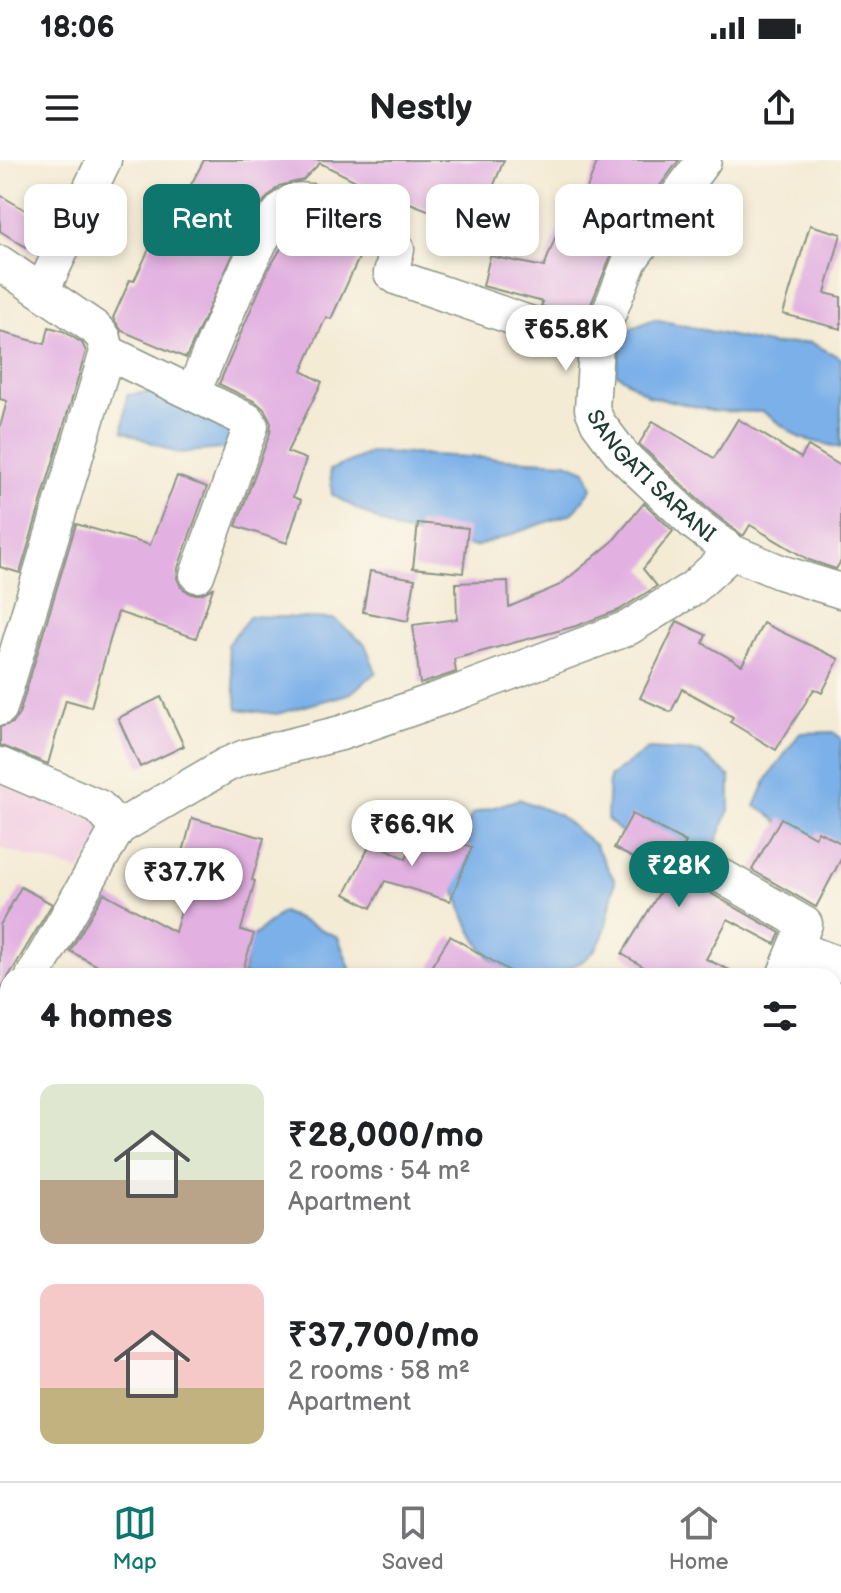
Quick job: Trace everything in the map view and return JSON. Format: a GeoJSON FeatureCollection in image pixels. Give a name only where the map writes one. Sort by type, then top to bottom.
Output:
{"type":"FeatureCollection","features":[{"type":"Feature","properties":{"kind":"street"},"geometry":{"type":"LineString","coordinates":[[42,291],[104,160]]}},
{"type":"Feature","properties":{"kind":"street","name":"SANGATI SARANI"},"geometry":{"type":"LineString","coordinates":[[704,160],[630,260],[596,346],[592,409],[598,423],[623,456],[694,523],[732,552],[780,572],[841,591]]}},
{"type":"Feature","properties":{"kind":"street"},"geometry":{"type":"LineString","coordinates":[[193,392],[266,233],[284,206],[297,199],[310,201],[393,241],[397,249],[391,273],[398,278],[596,346]]}},
{"type":"Feature","properties":{"kind":"street"},"geometry":{"type":"LineString","coordinates":[[0,263],[95,328],[104,338],[107,352],[0,708]]}},
{"type":"Feature","properties":{"kind":"street"},"geometry":{"type":"LineString","coordinates":[[107,352],[193,392],[247,420],[251,426],[197,575]]}},
{"type":"Feature","properties":{"kind":"street"},"geometry":{"type":"LineString","coordinates":[[38,968],[118,828],[226,765],[354,728],[628,628],[693,588],[732,552]]}},
{"type":"Feature","properties":{"kind":"street"},"geometry":{"type":"LineString","coordinates":[[0,765],[99,807],[118,828]]}},
{"type":"Feature","properties":{"kind":"street"},"geometry":{"type":"LineString","coordinates":[[723,877],[805,924],[790,962],[841,965]]}},
{"type":"Feature","properties":{"kind":"shaded area"},"geometry":{"type":"Polygon","coordinates":[[[0,776],[109,828],[80,871],[0,848],[0,776]]]}},
{"type":"Feature","properties":{"kind":"water"},"geometry":{"type":"Polygon","coordinates":[[[654,319],[773,345],[810,342],[841,358],[841,448],[800,438],[763,412],[715,411],[649,396],[616,373],[623,332],[654,319]]]}},
{"type":"Feature","properties":{"kind":"water"},"geometry":{"type":"Polygon","coordinates":[[[173,389],[209,402],[244,447],[177,453],[123,431],[127,395],[173,389]]]}},
{"type":"Feature","properties":{"kind":"water"},"geometry":{"type":"Polygon","coordinates":[[[372,452],[566,462],[586,470],[592,488],[573,513],[475,547],[394,529],[332,495],[330,470],[372,452]]]}},
{"type":"Feature","properties":{"kind":"water"},"geometry":{"type":"Polygon","coordinates":[[[250,616],[334,619],[365,644],[376,672],[351,693],[277,714],[238,709],[227,645],[250,616]]]}},
{"type":"Feature","properties":{"kind":"water"},"geometry":{"type":"Polygon","coordinates":[[[833,732],[841,738],[841,847],[800,841],[755,806],[767,779],[800,733],[833,732]]]}},
{"type":"Feature","properties":{"kind":"water"},"geometry":{"type":"Polygon","coordinates":[[[648,749],[700,752],[730,777],[730,807],[712,853],[675,855],[622,833],[607,819],[609,777],[648,749]]]}},
{"type":"Feature","properties":{"kind":"water"},"geometry":{"type":"Polygon","coordinates":[[[519,799],[559,815],[595,845],[615,881],[600,942],[581,962],[568,968],[503,968],[482,948],[462,908],[448,867],[472,814],[519,799]]]}},
{"type":"Feature","properties":{"kind":"water"},"geometry":{"type":"Polygon","coordinates":[[[282,912],[338,937],[350,968],[244,968],[249,940],[282,912]]]}},
{"type":"Feature","properties":{"kind":"building"},"geometry":{"type":"Polygon","coordinates":[[[204,160],[504,160],[494,184],[426,184],[426,209],[410,203],[410,184],[362,184],[320,163],[303,180],[276,184],[276,189],[260,206],[260,184],[191,184],[204,160]]]}},
{"type":"Feature","properties":{"kind":"building"},"geometry":{"type":"Polygon","coordinates":[[[598,160],[679,160],[661,184],[589,184],[598,160]]]}},
{"type":"Feature","properties":{"kind":"building"},"geometry":{"type":"Polygon","coordinates":[[[0,195],[24,209],[24,246],[0,231],[0,195]]]}},
{"type":"Feature","properties":{"kind":"building"},"geometry":{"type":"Polygon","coordinates":[[[810,225],[841,234],[825,293],[841,297],[841,329],[783,314],[810,225]]]}},
{"type":"Feature","properties":{"kind":"building"},"geometry":{"type":"Polygon","coordinates":[[[555,238],[555,256],[611,256],[585,319],[541,306],[543,302],[483,286],[490,256],[544,267],[555,238]]]}},
{"type":"Feature","properties":{"kind":"building"},"geometry":{"type":"Polygon","coordinates":[[[146,256],[232,256],[186,358],[122,331],[113,318],[130,280],[134,281],[146,256]]]}},
{"type":"Feature","properties":{"kind":"building"},"geometry":{"type":"Polygon","coordinates":[[[277,256],[360,256],[331,319],[326,317],[302,371],[322,382],[287,452],[306,459],[293,497],[301,500],[287,543],[236,526],[271,423],[264,409],[256,402],[219,384],[277,256]]]}},
{"type":"Feature","properties":{"kind":"building"},"geometry":{"type":"Polygon","coordinates":[[[49,327],[63,331],[82,343],[86,351],[20,573],[0,567],[0,427],[7,401],[0,399],[0,332],[45,344],[49,327]]]}},
{"type":"Feature","properties":{"kind":"building"},"geometry":{"type":"Polygon","coordinates":[[[738,419],[801,458],[808,446],[841,466],[841,561],[836,569],[809,560],[750,525],[742,535],[707,508],[639,444],[653,421],[714,458],[738,419]]]}},
{"type":"Feature","properties":{"kind":"building"},"geometry":{"type":"Polygon","coordinates":[[[177,476],[207,487],[177,578],[181,587],[191,594],[201,594],[213,588],[196,638],[118,612],[91,707],[66,700],[48,764],[0,745],[0,727],[13,723],[19,714],[76,524],[150,545],[177,476]]]}},
{"type":"Feature","properties":{"kind":"building"},"geometry":{"type":"Polygon","coordinates":[[[644,503],[673,531],[643,569],[657,586],[619,610],[576,626],[454,659],[456,672],[420,684],[413,625],[457,619],[456,583],[508,581],[509,607],[560,585],[612,542],[644,503]]]}},
{"type":"Feature","properties":{"kind":"building"},"geometry":{"type":"Polygon","coordinates":[[[418,523],[468,528],[463,573],[413,568],[418,523]]]}},
{"type":"Feature","properties":{"kind":"building"},"geometry":{"type":"Polygon","coordinates":[[[370,571],[415,579],[408,621],[363,612],[370,571]]]}},
{"type":"Feature","properties":{"kind":"building"},"geometry":{"type":"Polygon","coordinates":[[[677,621],[706,635],[703,643],[742,665],[763,623],[839,659],[822,693],[814,689],[776,750],[730,722],[733,717],[682,689],[671,712],[640,698],[677,621]]]}},
{"type":"Feature","properties":{"kind":"building"},"geometry":{"type":"Polygon","coordinates":[[[161,697],[184,746],[140,767],[118,718],[161,697]]]}},
{"type":"Feature","properties":{"kind":"building"},"geometry":{"type":"Polygon","coordinates":[[[632,814],[686,842],[678,857],[704,871],[705,886],[712,894],[780,933],[775,944],[728,919],[706,959],[725,968],[646,968],[622,954],[669,877],[614,848],[632,814]]]}},
{"type":"Feature","properties":{"kind":"building"},"geometry":{"type":"Polygon","coordinates":[[[192,818],[264,838],[241,930],[254,934],[243,968],[101,968],[70,951],[104,893],[175,932],[196,860],[182,856],[192,818]]]}},
{"type":"Feature","properties":{"kind":"building"},"geometry":{"type":"Polygon","coordinates":[[[781,818],[815,837],[818,831],[841,843],[841,859],[816,907],[752,870],[781,818]]]}},
{"type":"Feature","properties":{"kind":"building"},"geometry":{"type":"Polygon","coordinates":[[[418,828],[472,847],[450,901],[385,881],[371,908],[345,894],[372,841],[406,859],[418,828]]]}},
{"type":"Feature","properties":{"kind":"building"},"geometry":{"type":"Polygon","coordinates":[[[21,887],[52,904],[14,968],[0,968],[0,925],[21,887]]]}},
{"type":"Feature","properties":{"kind":"building"},"geometry":{"type":"Polygon","coordinates":[[[450,936],[504,968],[433,968],[450,936]]]}}]}
